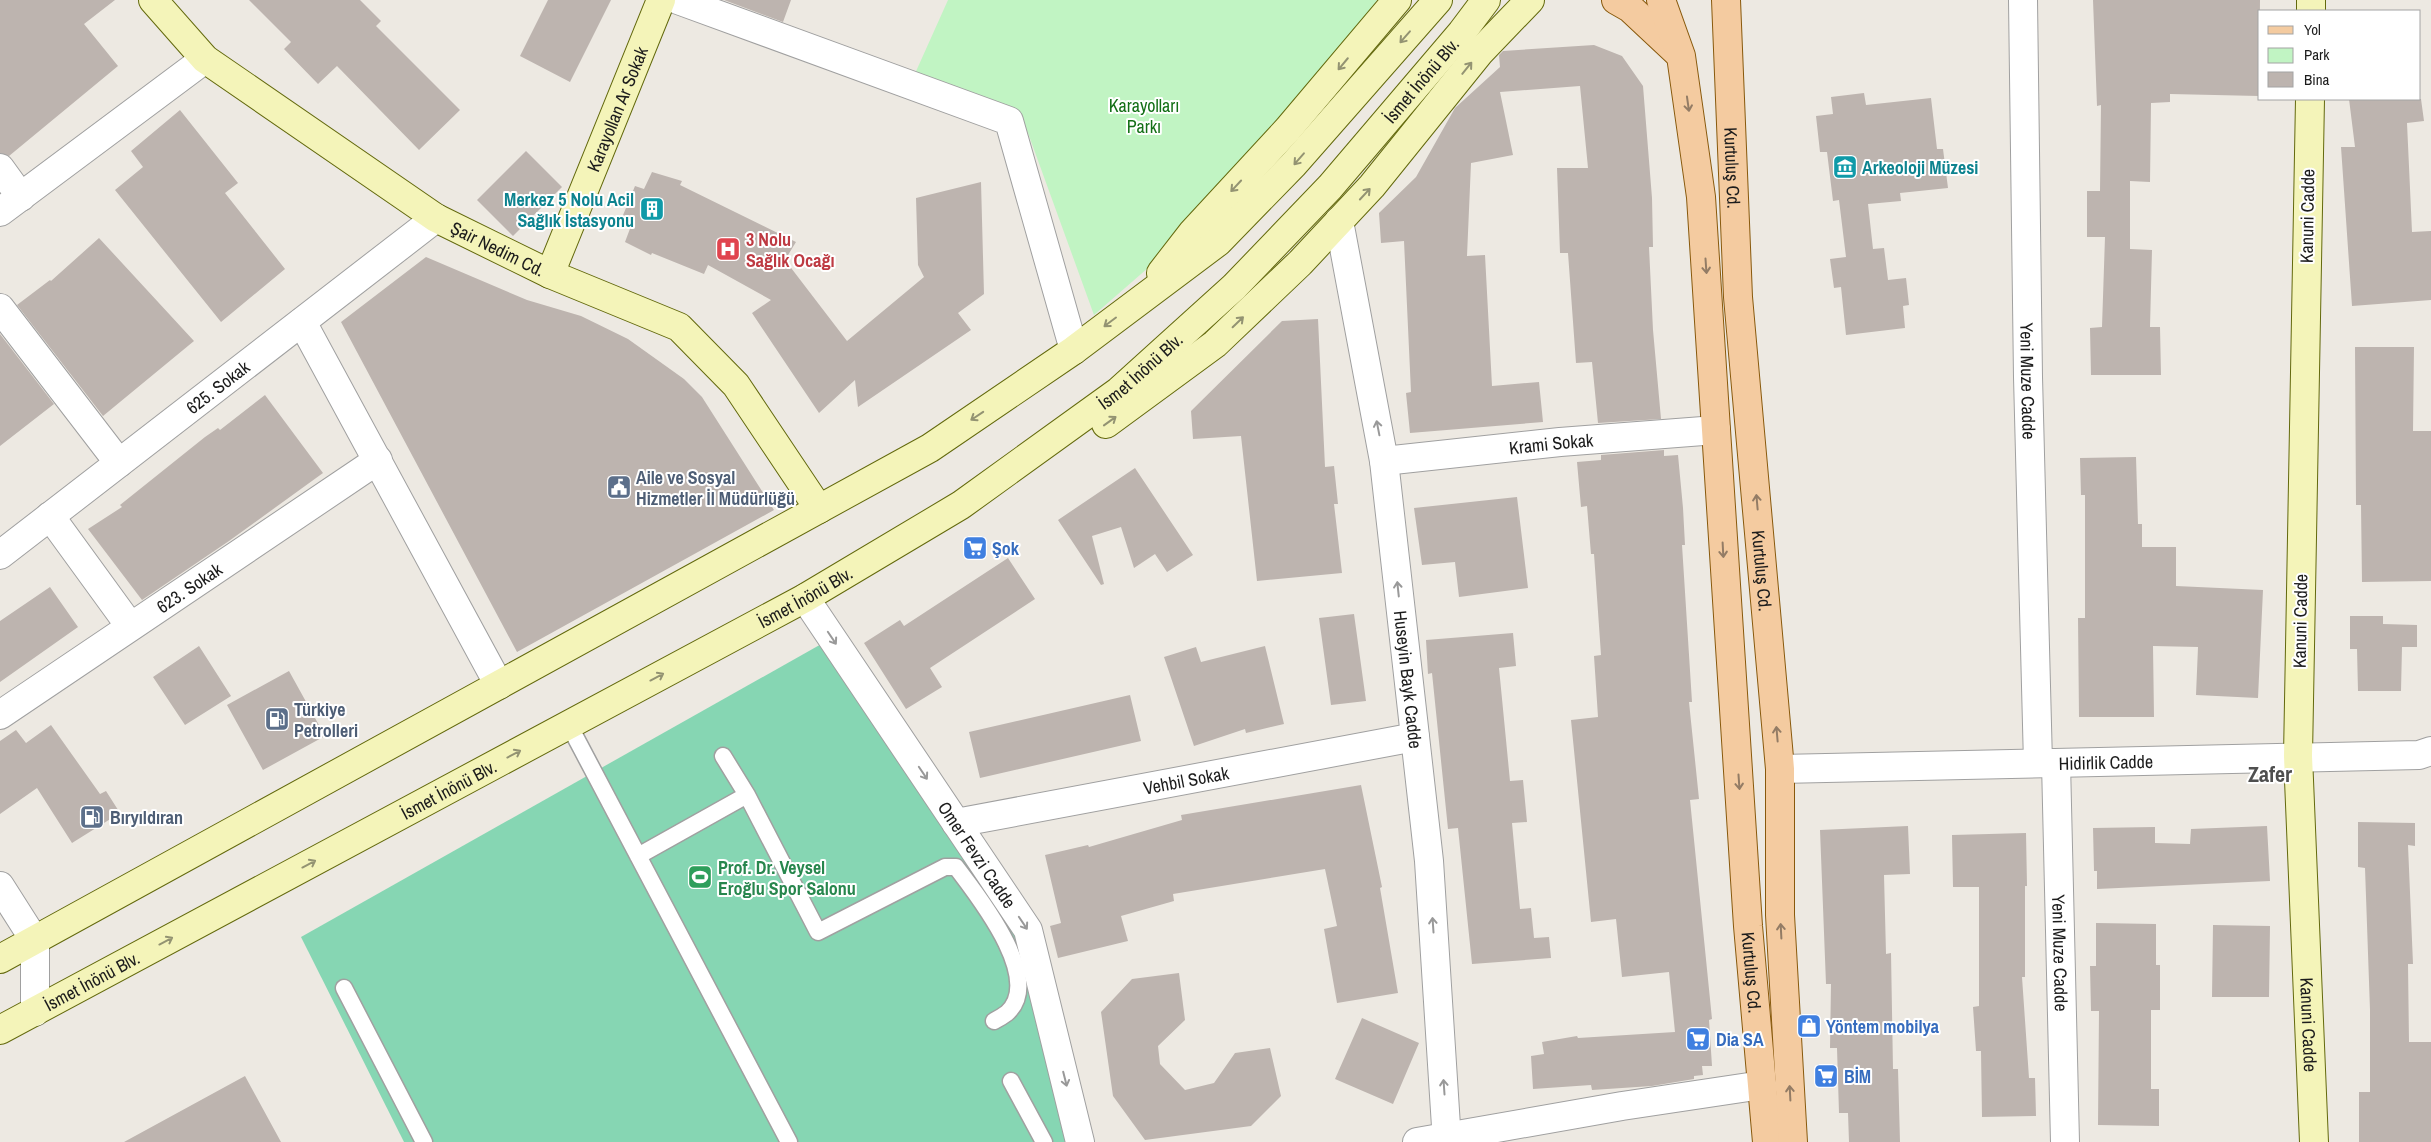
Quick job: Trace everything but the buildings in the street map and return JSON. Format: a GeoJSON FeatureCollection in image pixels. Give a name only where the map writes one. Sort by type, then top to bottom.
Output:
{"type":"FeatureCollection","features":[{"type":"Feature","properties":{"kind":"main road","name":"Şair Nedim Cd."},"geometry":{"type":"LineString","coordinates":[[153,0],[205,59],[436,218],[550,274],[679,327],[736,385],[819,509]]}},
{"type":"Feature","properties":{"kind":"main road","name":"Karayollan Ar Sokak"},"geometry":{"type":"LineString","coordinates":[[550,274],[661,0]]}},
{"type":"Feature","properties":{"kind":"main road"},"geometry":{"type":"LineString","coordinates":[[1138,302],[1192,233],[1288,128],[1397,0]]}},
{"type":"Feature","properties":{"kind":"main road"},"geometry":{"type":"LineString","coordinates":[[0,960],[930,448],[1074,350],[1225,235],[1294,166],[1438,0]]}},
{"type":"Feature","properties":{"kind":"main road","name":"İsmet İnönü Blv."},"geometry":{"type":"LineString","coordinates":[[0,1030],[806,598],[961,506],[1119,391],[1234,286],[1330,187],[1462,32],[1486,0]]}},
{"type":"Feature","properties":{"kind":"main road"},"geometry":{"type":"LineString","coordinates":[[961,506],[1084,440],[1215,344],[1300,263],[1372,186],[1480,52],[1529,0]]}},
{"type":"Feature","properties":{"kind":"main road"},"geometry":{"type":"LineString","coordinates":[[1616,0],[1630,8],[1681,56]]}},
{"type":"Feature","properties":{"kind":"main road","name":"Kurtuluş Cd."},"geometry":{"type":"LineString","coordinates":[[1661,0],[1681,56],[1701,197],[1748,917],[1767,1142]]}},
{"type":"Feature","properties":{"kind":"main road","name":"Kurtuluş Cd."},"geometry":{"type":"LineString","coordinates":[[1726,0],[1738,297],[1780,769],[1780,915],[1793,1142]]}},
{"type":"Feature","properties":{"kind":"main road","name":"Kanuni Cadde"},"geometry":{"type":"LineString","coordinates":[[2310,100],[2298,756],[2314,1142]]}},
{"type":"Feature","properties":{"kind":"street"},"geometry":{"type":"LineString","coordinates":[[678,0],[1010,121],[1074,350]]}},
{"type":"Feature","properties":{"kind":"street","name":"Yeni Muze Cadde"},"geometry":{"type":"LineString","coordinates":[[2023,0],[2028,377],[2065,1142]]}},
{"type":"Feature","properties":{"kind":"street"},"geometry":{"type":"LineString","coordinates":[[0,168],[10,205],[205,59]]}},
{"type":"Feature","properties":{"kind":"street","name":"625. Sokak"},"geometry":{"type":"LineString","coordinates":[[0,555],[436,218]]}},
{"type":"Feature","properties":{"kind":"street","name":"Huseyin Bayk Cadde"},"geometry":{"type":"LineString","coordinates":[[1339,221],[1384,460],[1429,861],[1447,1139]]}},
{"type":"Feature","properties":{"kind":"street"},"geometry":{"type":"LineString","coordinates":[[0,308],[119,463]]}},
{"type":"Feature","properties":{"kind":"street"},"geometry":{"type":"LineString","coordinates":[[302,322],[499,685]]}},
{"type":"Feature","properties":{"kind":"street","name":"Krami Sokak"},"geometry":{"type":"LineString","coordinates":[[1384,460],[1560,442],[1716,430]]}},
{"type":"Feature","properties":{"kind":"street","name":"623. Sokak"},"geometry":{"type":"LineString","coordinates":[[0,715],[378,460]]}},
{"type":"Feature","properties":{"kind":"street"},"geometry":{"type":"LineString","coordinates":[[50,516],[130,626]]}},
{"type":"Feature","properties":{"kind":"street","name":"Omer Fevzi Cadde"},"geometry":{"type":"LineString","coordinates":[[806,598],[1028,930],[1080,1142]]}},
{"type":"Feature","properties":{"kind":"street","name":"Vehbil Sokak"},"geometry":{"type":"LineString","coordinates":[[956,823],[1415,737]]}},
{"type":"Feature","properties":{"kind":"street","name":"Hidirlik Cadde"},"geometry":{"type":"LineString","coordinates":[[1780,769],[2298,756],[2419,755],[2431,751]]}},
{"type":"Feature","properties":{"kind":"street"},"geometry":{"type":"LineString","coordinates":[[0,886],[35,940],[35,1012]]}},
{"type":"Feature","properties":{"kind":"street"},"geometry":{"type":"LineString","coordinates":[[1417,1142],[1447,1139],[1622,1106],[1762,1085]]}},
{"type":"Feature","properties":{"kind":"lane"},"geometry":{"type":"LineString","coordinates":[[569,725],[789,1142]]}},
{"type":"Feature","properties":{"kind":"lane"},"geometry":{"type":"LineString","coordinates":[[723,756],[747,795],[818,932],[945,867],[956,867],[996,925],[1012,953],[1016,967],[1018,991],[1008,1012],[994,1021]]}},
{"type":"Feature","properties":{"kind":"lane"},"geometry":{"type":"LineString","coordinates":[[638,856],[747,795]]}},
{"type":"Feature","properties":{"kind":"lane"},"geometry":{"type":"LineString","coordinates":[[344,988],[424,1142]]}},
{"type":"Feature","properties":{"kind":"lane"},"geometry":{"type":"LineString","coordinates":[[1011,1081],[1044,1142]]}},
{"type":"Feature","properties":{"kind":"green space","name":"Karayolları Parkı"},"geometry":{"type":"Polygon","coordinates":[[[948,0],[1377,0],[1297,111],[1218,207],[1094,315],[1028,133],[913,78],[948,0]]]}},
{"type":"Feature","properties":{"kind":"green space","name":"Prof. Dr. Veysel Eroğlu Spor Salonu"},"geometry":{"type":"Polygon","coordinates":[[[832,638],[1028,930],[1080,1142],[404,1142],[301,937],[832,638]]]}},
{"type":"Feature","properties":{"kind":"place","name":"Arkeoloji Müzesi"},"geometry":{"type":"Point","coordinates":[1845,167]}},
{"type":"Feature","properties":{"kind":"place","name":"Merkez 5 Nolu Acil Sağlık İstasyonu"},"geometry":{"type":"Point","coordinates":[652,209]}},
{"type":"Feature","properties":{"kind":"place","name":"3 Nolu Sağlık Ocağı"},"geometry":{"type":"Point","coordinates":[728,249]}},
{"type":"Feature","properties":{"kind":"place","name":"Aile ve Sosyal Hizmetler İl Müdürlüğü"},"geometry":{"type":"Point","coordinates":[619,487]}},
{"type":"Feature","properties":{"kind":"place","name":"Şok"},"geometry":{"type":"Point","coordinates":[975,548]}},
{"type":"Feature","properties":{"kind":"place","name":"Türkiye Petrolleri"},"geometry":{"type":"Point","coordinates":[277,719]}},
{"type":"Feature","properties":{"kind":"place","name":"Bıryıldıran"},"geometry":{"type":"Point","coordinates":[92,817]}},
{"type":"Feature","properties":{"kind":"place","name":"Prof. Dr. Veysel Eroğlu Spor Salonu"},"geometry":{"type":"Point","coordinates":[700,877]}},
{"type":"Feature","properties":{"kind":"place","name":"Yöntem mobilya"},"geometry":{"type":"Point","coordinates":[1809,1026]}},
{"type":"Feature","properties":{"kind":"place","name":"Dia SA"},"geometry":{"type":"Point","coordinates":[1698,1039]}},
{"type":"Feature","properties":{"kind":"place","name":"BİM"},"geometry":{"type":"Point","coordinates":[1826,1076]}},
{"type":"Feature","properties":{"kind":"district","name":"Zafer"},"geometry":{"type":"Point","coordinates":[2270,774]}}]}
